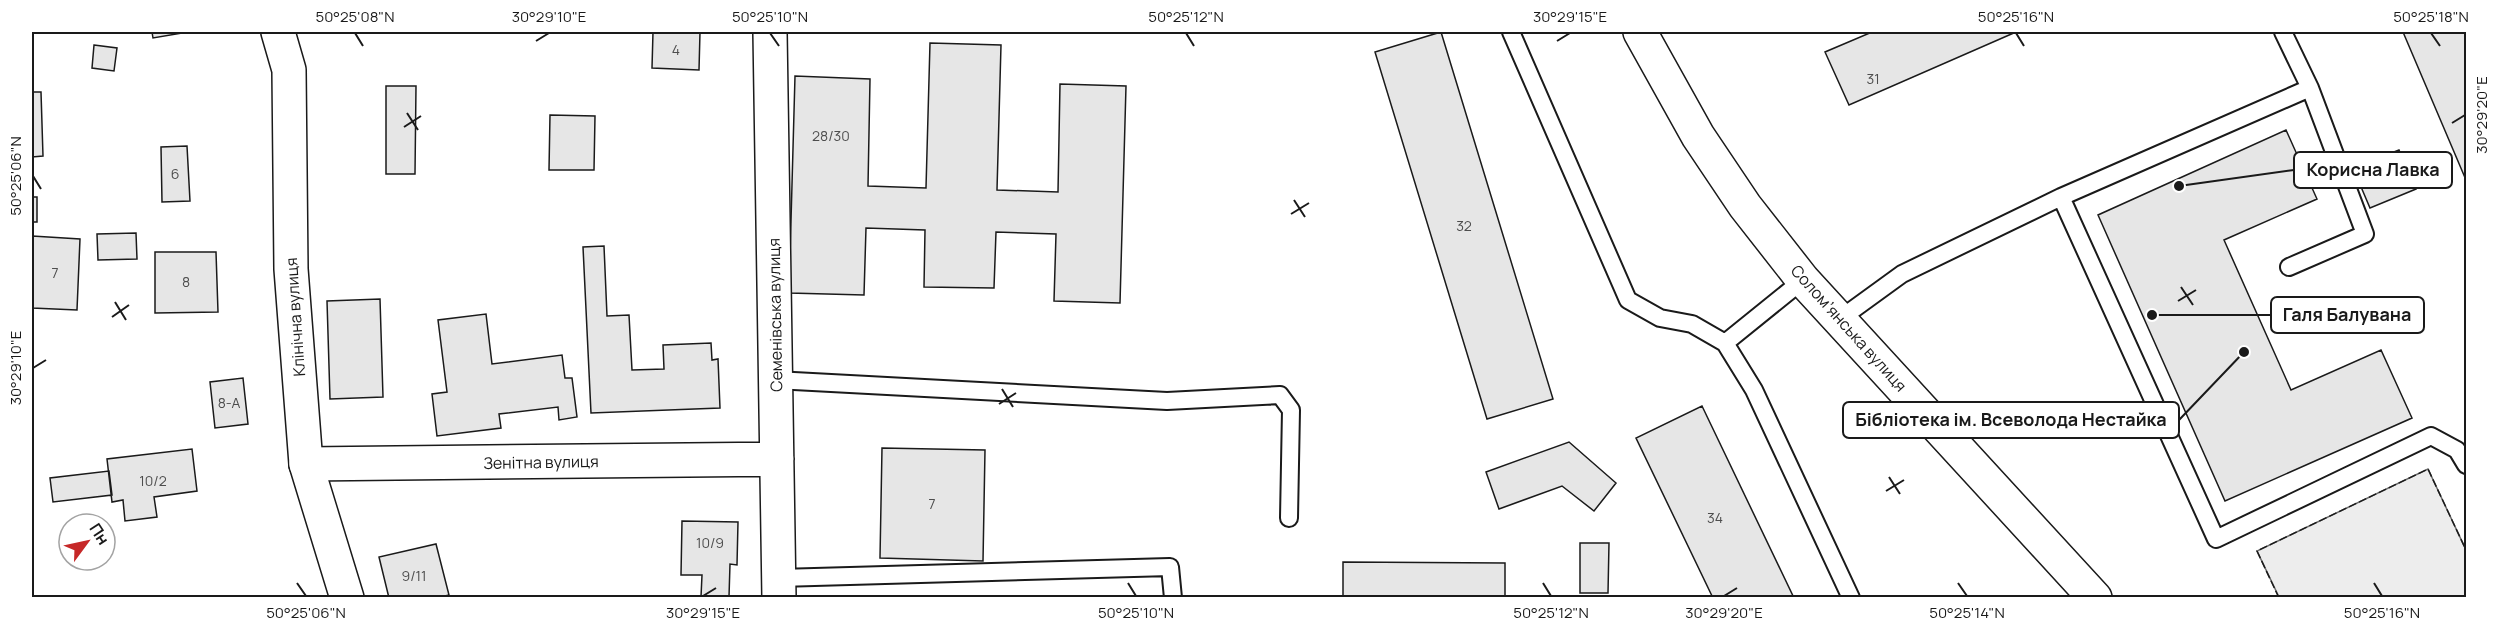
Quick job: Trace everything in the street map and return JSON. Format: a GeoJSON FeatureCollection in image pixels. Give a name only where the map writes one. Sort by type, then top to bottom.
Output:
{"type":"FeatureCollection","features":[{"type":"Feature","properties":{"kind":"street","name":"Клінічна вулиця"},"geometry":{"type":"LineString","coordinates":[[278,32],[289,70],[291,269],[306,464],[347,597]]}},
{"type":"Feature","properties":{"kind":"street","name":"Семенівська вулиця"},"geometry":{"type":"LineString","coordinates":[[770,32],[779,588]]}},
{"type":"Feature","properties":{"kind":"street","name":"Соломʼянська вулиця"},"geometry":{"type":"LineString","coordinates":[[1640,32],[1698,136],[1746,206],[1803,280],[2096,597]]}},
{"type":"Feature","properties":{"kind":"street","name":"Зенітна вулиця"},"geometry":{"type":"LineString","coordinates":[[306,464],[777,459]]}},
{"type":"Feature","properties":{"kind":"lane"},"geometry":{"type":"LineString","coordinates":[[1511,32],[1628,300],[1660,318],[1692,324],[1725,343],[1755,390],[1851,597]]}},
{"type":"Feature","properties":{"kind":"lane"},"geometry":{"type":"LineString","coordinates":[[2283,32],[2310,88],[2365,234],[2289,267]]}},
{"type":"Feature","properties":{"kind":"lane"},"geometry":{"type":"LineString","coordinates":[[1840,319],[1902,274],[2061,198],[2310,88]]}},
{"type":"Feature","properties":{"kind":"lane"},"geometry":{"type":"LineString","coordinates":[[2061,198],[2216,539],[2431,436],[2457,450],[2466,465]]}},
{"type":"Feature","properties":{"kind":"lane"},"geometry":{"type":"LineString","coordinates":[[1725,343],[1803,280]]}},
{"type":"Feature","properties":{"kind":"lane"},"geometry":{"type":"LineString","coordinates":[[775,380],[1167,401],[1280,395],[1291,410],[1289,518]]}},
{"type":"Feature","properties":{"kind":"lane"},"geometry":{"type":"LineString","coordinates":[[779,588],[1170,567],[1173,597]]}},
{"type":"Feature","properties":{"kind":"shaded area"},"geometry":{"type":"Polygon","coordinates":[[[2428,469],[2466,550],[2466,597],[2279,597],[2257,551],[2428,469]]]}},
{"type":"Feature","properties":{"kind":"building"},"geometry":{"type":"Polygon","coordinates":[[[152,32],[188,32],[153,38],[152,32]]]}},
{"type":"Feature","properties":{"kind":"building"},"geometry":{"type":"Polygon","coordinates":[[[653,32],[700,32],[699,70],[652,68],[653,32]]]}},
{"type":"Feature","properties":{"kind":"building"},"geometry":{"type":"Polygon","coordinates":[[[1441,32],[1553,399],[1487,419],[1375,52],[1441,32]]]}},
{"type":"Feature","properties":{"kind":"building"},"geometry":{"type":"Polygon","coordinates":[[[1872,32],[2016,32],[1849,105],[1825,52],[1872,32]]]}},
{"type":"Feature","properties":{"kind":"building"},"geometry":{"type":"Polygon","coordinates":[[[2403,32],[2466,32],[2466,180],[2403,32]]]}},
{"type":"Feature","properties":{"kind":"building"},"geometry":{"type":"Polygon","coordinates":[[[930,43],[1001,45],[997,190],[1058,192],[1060,84],[1126,86],[1120,303],[1054,301],[1056,234],[996,232],[994,288],[924,287],[925,230],[866,228],[864,295],[789,293],[795,76],[870,79],[868,186],[926,188],[930,43]]]}},
{"type":"Feature","properties":{"kind":"building"},"geometry":{"type":"Polygon","coordinates":[[[94,45],[117,48],[114,71],[92,68],[94,45]]]}},
{"type":"Feature","properties":{"kind":"building"},"geometry":{"type":"Polygon","coordinates":[[[386,86],[416,86],[415,174],[386,174],[386,86]]]}},
{"type":"Feature","properties":{"kind":"building"},"geometry":{"type":"Polygon","coordinates":[[[32,92],[41,92],[43,156],[32,157],[32,92]]]}},
{"type":"Feature","properties":{"kind":"building"},"geometry":{"type":"Polygon","coordinates":[[[550,115],[595,116],[594,170],[549,170],[550,115]]]}},
{"type":"Feature","properties":{"kind":"building"},"geometry":{"type":"Polygon","coordinates":[[[2286,130],[2317,199],[2224,240],[2291,390],[2381,350],[2412,418],[2225,501],[2098,215],[2286,130]]]}},
{"type":"Feature","properties":{"kind":"building"},"geometry":{"type":"Polygon","coordinates":[[[187,146],[190,201],[162,202],[161,147],[187,146]]]}},
{"type":"Feature","properties":{"kind":"building"},"geometry":{"type":"Polygon","coordinates":[[[2399,150],[2416,189],[2370,208],[2353,168],[2399,150]]]}},
{"type":"Feature","properties":{"kind":"building"},"geometry":{"type":"Polygon","coordinates":[[[32,197],[37,197],[37,222],[32,222],[32,197]]]}},
{"type":"Feature","properties":{"kind":"building"},"geometry":{"type":"Polygon","coordinates":[[[136,233],[137,259],[98,260],[97,234],[136,233]]]}},
{"type":"Feature","properties":{"kind":"building"},"geometry":{"type":"Polygon","coordinates":[[[32,236],[80,239],[77,310],[32,308],[32,236]]]}},
{"type":"Feature","properties":{"kind":"building"},"geometry":{"type":"Polygon","coordinates":[[[604,246],[607,316],[629,315],[632,370],[664,369],[663,345],[711,343],[712,360],[718,359],[720,408],[591,413],[583,247],[604,246]]]}},
{"type":"Feature","properties":{"kind":"building"},"geometry":{"type":"Polygon","coordinates":[[[155,252],[216,252],[218,312],[155,313],[155,252]]]}},
{"type":"Feature","properties":{"kind":"building"},"geometry":{"type":"Polygon","coordinates":[[[380,299],[383,397],[330,399],[327,301],[380,299]]]}},
{"type":"Feature","properties":{"kind":"building"},"geometry":{"type":"Polygon","coordinates":[[[486,314],[492,364],[562,355],[565,378],[572,378],[577,417],[559,420],[558,407],[499,414],[501,428],[437,436],[432,394],[447,392],[438,320],[486,314]]]}},
{"type":"Feature","properties":{"kind":"building"},"geometry":{"type":"Polygon","coordinates":[[[243,378],[248,424],[215,428],[210,382],[243,378]]]}},
{"type":"Feature","properties":{"kind":"building"},"geometry":{"type":"Polygon","coordinates":[[[1702,406],[1794,598],[1713,598],[1636,438],[1702,406]]]}},
{"type":"Feature","properties":{"kind":"building"},"geometry":{"type":"Polygon","coordinates":[[[1569,442],[1616,483],[1594,511],[1562,486],[1499,509],[1486,472],[1569,442]]]}},
{"type":"Feature","properties":{"kind":"building"},"geometry":{"type":"Polygon","coordinates":[[[882,448],[985,450],[983,561],[880,558],[882,448]]]}},
{"type":"Feature","properties":{"kind":"building"},"geometry":{"type":"Polygon","coordinates":[[[192,449],[197,491],[154,497],[157,517],[125,521],[123,500],[112,502],[107,459],[192,449]]]}},
{"type":"Feature","properties":{"kind":"building"},"geometry":{"type":"Polygon","coordinates":[[[109,471],[112,495],[53,502],[50,478],[109,471]]]}},
{"type":"Feature","properties":{"kind":"building"},"geometry":{"type":"Polygon","coordinates":[[[682,521],[738,522],[737,565],[730,564],[729,597],[701,597],[702,575],[681,575],[682,521]]]}},
{"type":"Feature","properties":{"kind":"building"},"geometry":{"type":"Polygon","coordinates":[[[1580,543],[1609,543],[1608,593],[1580,593],[1580,543]]]}},
{"type":"Feature","properties":{"kind":"building"},"geometry":{"type":"Polygon","coordinates":[[[436,544],[449,595],[437,598],[389,598],[379,557],[436,544]]]}},
{"type":"Feature","properties":{"kind":"building"},"geometry":{"type":"Polygon","coordinates":[[[1343,562],[1505,563],[1505,598],[1343,598],[1343,562]]]}},
{"type":"Feature","properties":{"kind":"fence"},"geometry":{"type":"LineString","coordinates":[[2279,598],[2257,551],[2428,469],[2466,550]]}},
{"type":"Feature","properties":{"kind":"place","name":"Корисна Лавка"},"geometry":{"type":"Point","coordinates":[2179,186]}},
{"type":"Feature","properties":{"kind":"place","name":"Галя Балувана"},"geometry":{"type":"Point","coordinates":[2152,315]}},
{"type":"Feature","properties":{"kind":"place","name":"Бібліотека ім. Всеволода Нестайка"},"geometry":{"type":"Point","coordinates":[2244,352]}}]}
